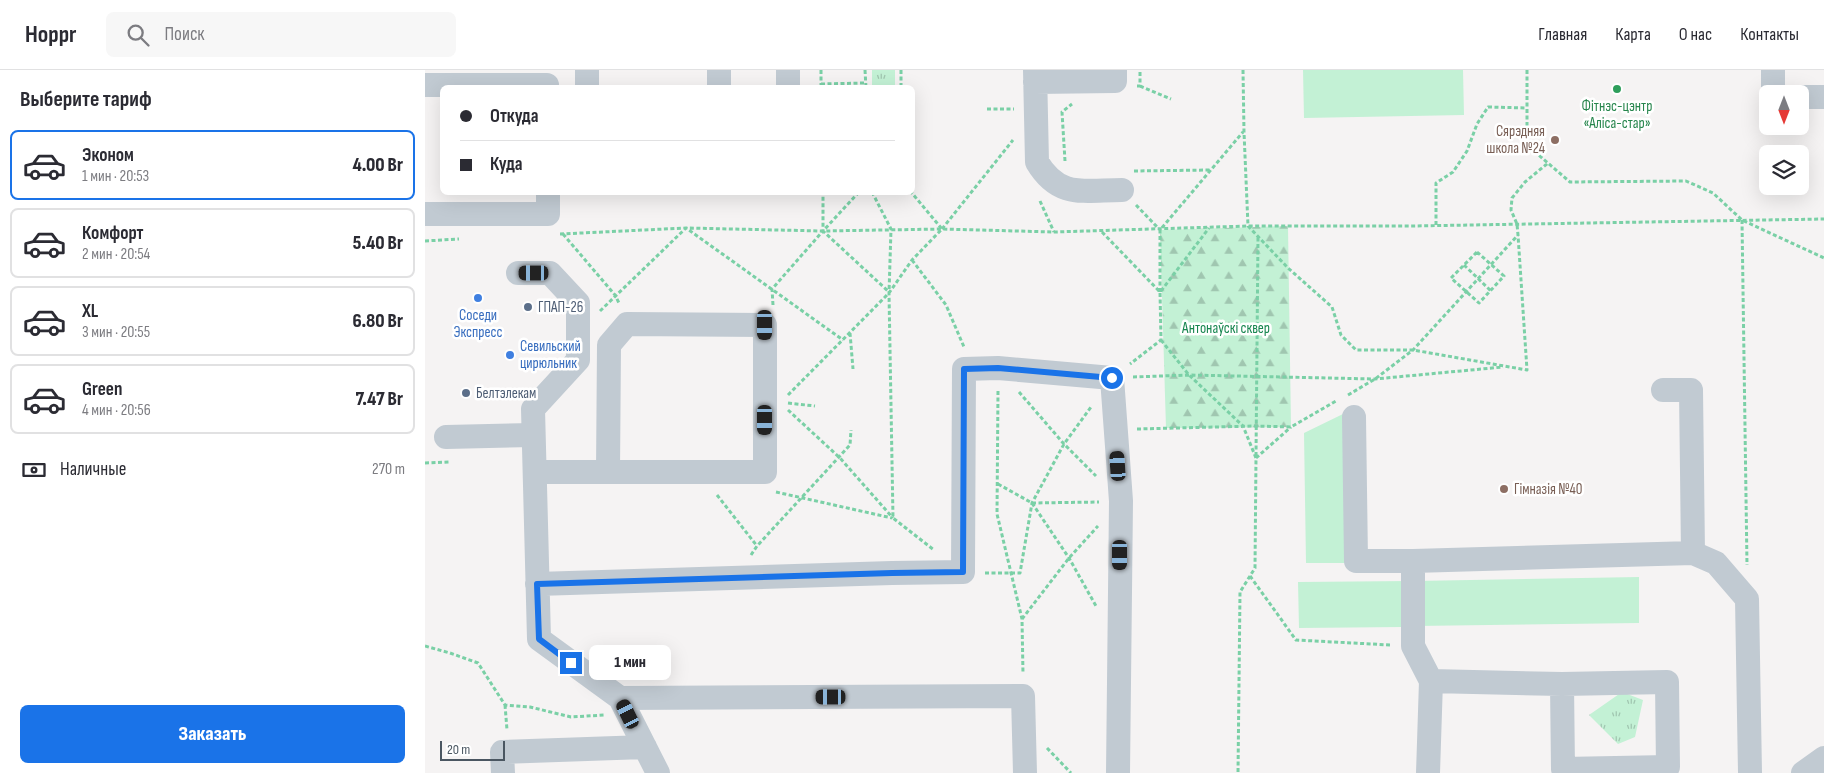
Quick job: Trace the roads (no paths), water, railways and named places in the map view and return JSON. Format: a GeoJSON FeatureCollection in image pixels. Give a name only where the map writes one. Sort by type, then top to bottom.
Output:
{"type":"FeatureCollection","features":[{"type":"Feature","properties":{"kind":"lane"},"geometry":{"type":"LineString","coordinates":[[587,70],[587,85]]}},
{"type":"Feature","properties":{"kind":"lane"},"geometry":{"type":"LineString","coordinates":[[719,70],[719,85]]}},
{"type":"Feature","properties":{"kind":"lane"},"geometry":{"type":"LineString","coordinates":[[788,70],[788,85]]}},
{"type":"Feature","properties":{"kind":"lane"},"geometry":{"type":"LineString","coordinates":[[1115,70],[1115,81],[1035,76],[1037,162],[1043,172],[1055,184],[1069,190],[1125,180]]}},
{"type":"Feature","properties":{"kind":"lane"},"geometry":{"type":"LineString","coordinates":[[1773,70],[1773,85]]}},
{"type":"Feature","properties":{"kind":"lane"},"geometry":{"type":"LineString","coordinates":[[425,86],[440,86]]}},
{"type":"Feature","properties":{"kind":"lane"},"geometry":{"type":"LineString","coordinates":[[1809,97],[1824,97]]}},
{"type":"Feature","properties":{"kind":"lane"},"geometry":{"type":"LineString","coordinates":[[425,214],[548,214],[548,195]]}},
{"type":"Feature","properties":{"kind":"lane"},"geometry":{"type":"LineString","coordinates":[[517,273],[550,273],[578,303],[578,360],[533,409],[539,639],[624,706],[657,773]]}},
{"type":"Feature","properties":{"kind":"lane"},"geometry":{"type":"LineString","coordinates":[[535,472],[765,472],[765,325],[627,324],[609,345],[608,471]]}},
{"type":"Feature","properties":{"kind":"lane"},"geometry":{"type":"LineString","coordinates":[[537,584],[963,572],[964,369],[998,368],[1112,378],[1121,501],[1118,773]]}},
{"type":"Feature","properties":{"kind":"lane"},"geometry":{"type":"LineString","coordinates":[[1663,390],[1691,390],[1693,553]]}},
{"type":"Feature","properties":{"kind":"lane"},"geometry":{"type":"LineString","coordinates":[[1354,417],[1355,561],[1693,553],[1716,563],[1747,599],[1750,773]]}},
{"type":"Feature","properties":{"kind":"lane"},"geometry":{"type":"LineString","coordinates":[[446,437],[533,435]]}},
{"type":"Feature","properties":{"kind":"lane"},"geometry":{"type":"LineString","coordinates":[[1413,561],[1413,646],[1431,681],[1428,773]]}},
{"type":"Feature","properties":{"kind":"lane"},"geometry":{"type":"LineString","coordinates":[[1431,681],[1562,684],[1667,682],[1669,767],[1563,769],[1562,684]]}},
{"type":"Feature","properties":{"kind":"lane"},"geometry":{"type":"LineString","coordinates":[[624,706],[1023,696],[1025,773]]}},
{"type":"Feature","properties":{"kind":"lane"},"geometry":{"type":"LineString","coordinates":[[503,773],[502,752],[645,747]]}},
{"type":"Feature","properties":{"kind":"lane"},"geometry":{"type":"LineString","coordinates":[[1803,773],[1824,758]]}},
{"type":"Feature","properties":{"kind":"place","name":"Фітнэс-цэнтр «Аліса-стар»"},"geometry":{"type":"Point","coordinates":[1617,89]}},
{"type":"Feature","properties":{"kind":"place","name":"Сярэдняя школа №24"},"geometry":{"type":"Point","coordinates":[1555,140]}},
{"type":"Feature","properties":{"kind":"place","name":"Соседи Экспресс"},"geometry":{"type":"Point","coordinates":[478,298]}},
{"type":"Feature","properties":{"kind":"place","name":"ГПАП-26"},"geometry":{"type":"Point","coordinates":[528,307]}},
{"type":"Feature","properties":{"kind":"place","name":"Севильский цирюльник"},"geometry":{"type":"Point","coordinates":[510,355]}},
{"type":"Feature","properties":{"kind":"place","name":"Белтэлекам"},"geometry":{"type":"Point","coordinates":[466,393]}},
{"type":"Feature","properties":{"kind":"place","name":"Гімназія №40"},"geometry":{"type":"Point","coordinates":[1504,489]}},
{"type":"Feature","properties":{"kind":"park label","name":"Антонаўскі сквер"},"geometry":{"type":"Point","coordinates":[1226,328]}}]}
